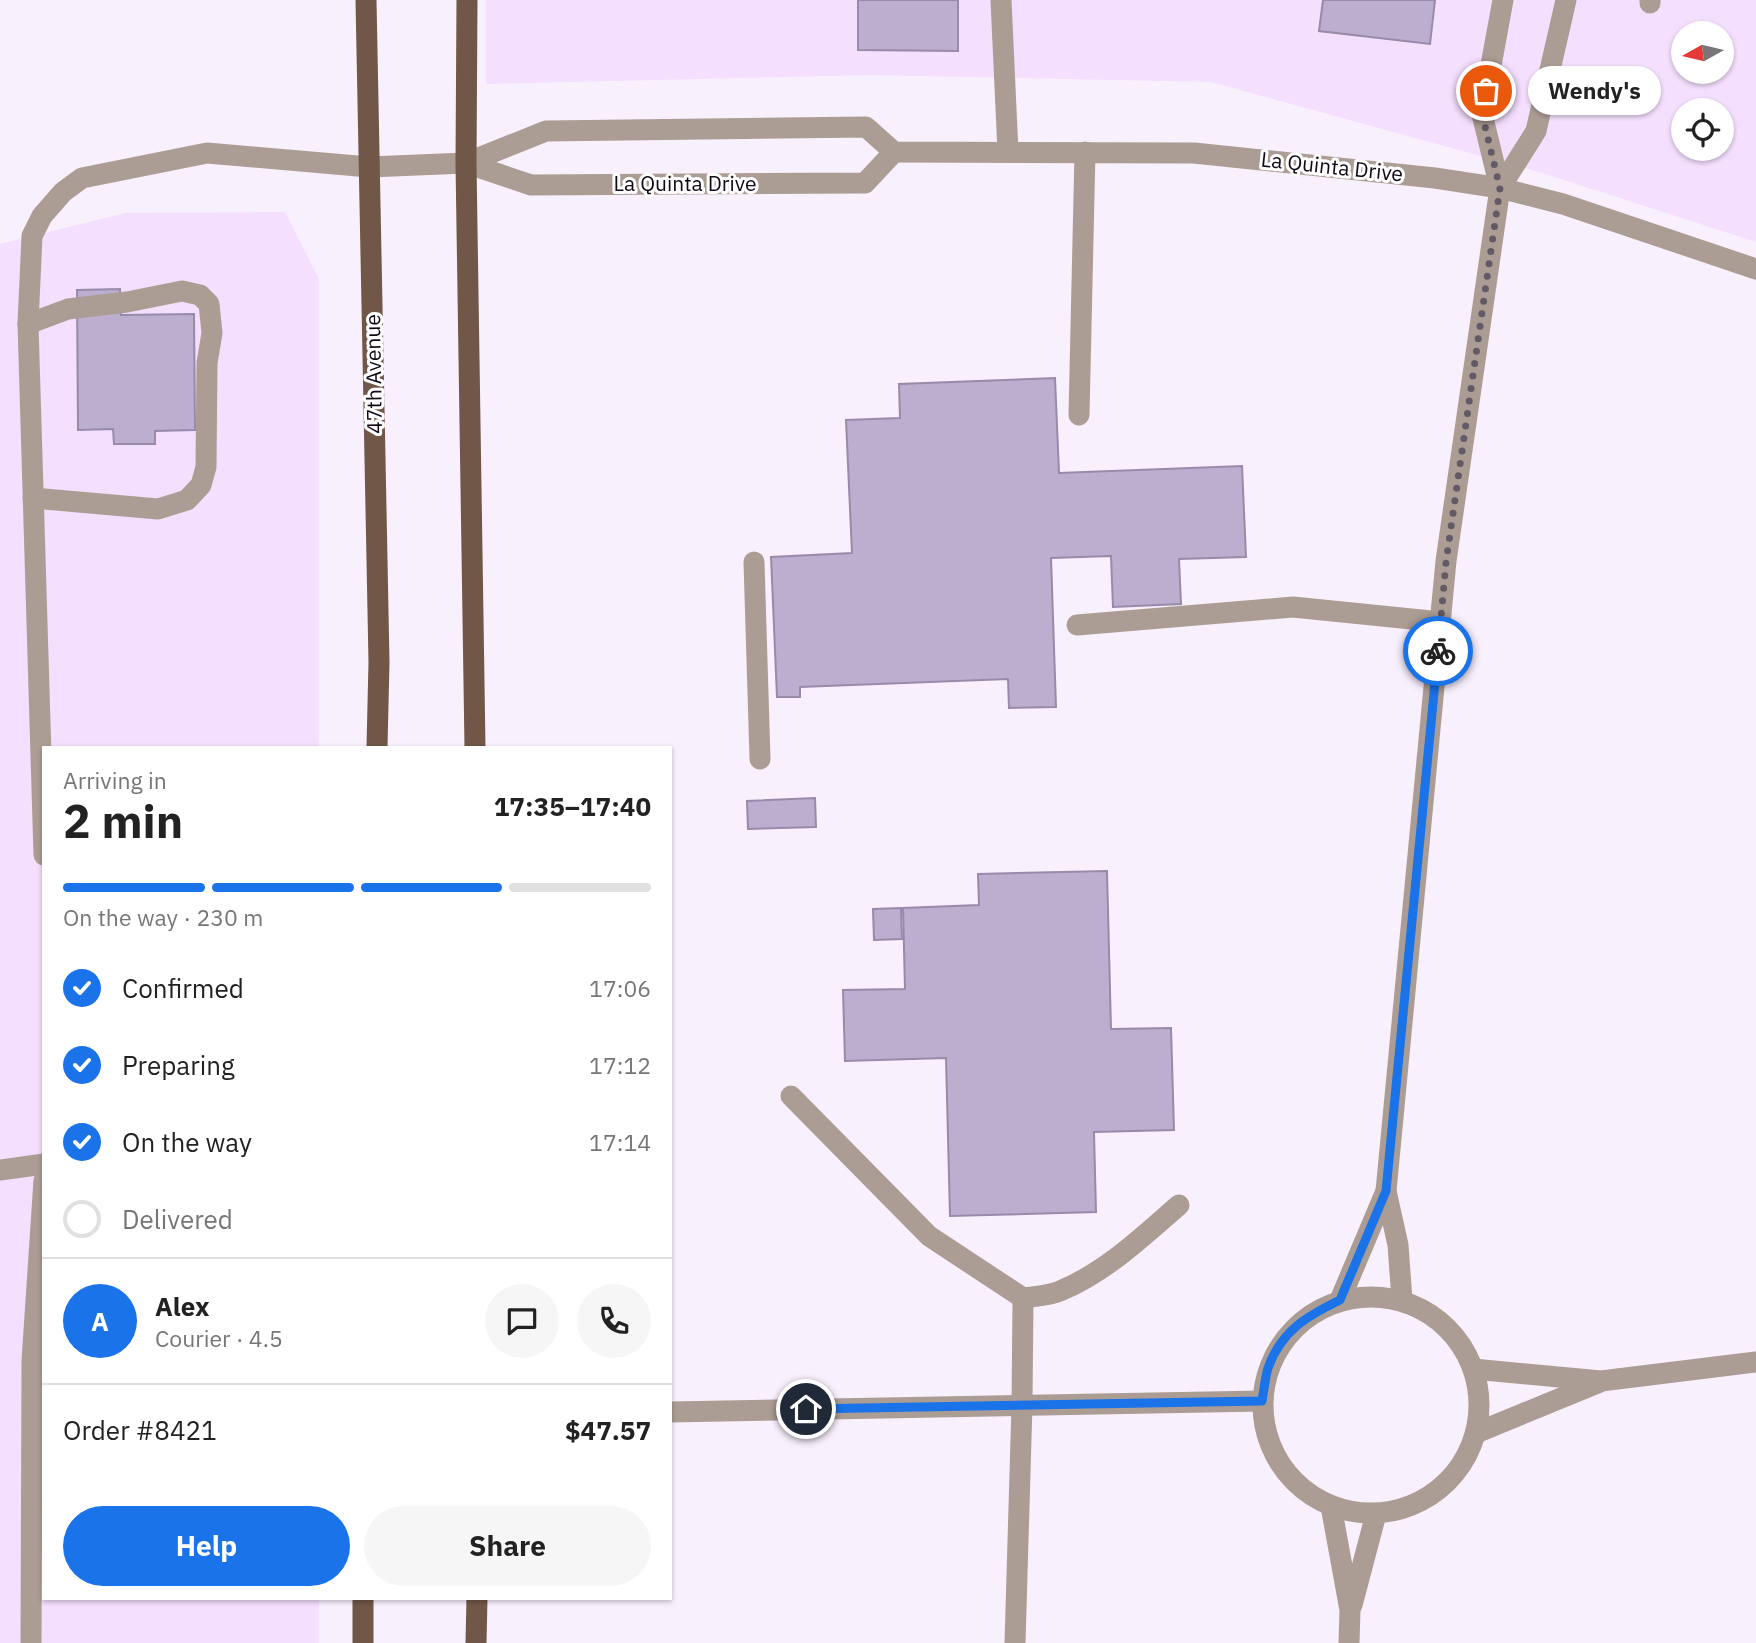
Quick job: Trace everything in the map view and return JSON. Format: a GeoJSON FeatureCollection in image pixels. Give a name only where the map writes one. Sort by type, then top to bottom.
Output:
{"type":"FeatureCollection","features":[{"type":"Feature","properties":{"kind":"main road","name":"47th Avenue"},"geometry":{"type":"LineString","coordinates":[[366,0],[379,662],[377,746]]}},
{"type":"Feature","properties":{"kind":"main road"},"geometry":{"type":"LineString","coordinates":[[467,0],[466,163],[475,746]]}},
{"type":"Feature","properties":{"kind":"main road"},"geometry":{"type":"LineString","coordinates":[[363,1600],[363,1643]]}},
{"type":"Feature","properties":{"kind":"main road"},"geometry":{"type":"LineString","coordinates":[[476,1643],[477,1600]]}},
{"type":"Feature","properties":{"kind":"street"},"geometry":{"type":"LineString","coordinates":[[1001,0],[1008,152]]}},
{"type":"Feature","properties":{"kind":"street"},"geometry":{"type":"LineString","coordinates":[[1340,1300],[1386,1191],[1446,562],[1500,188],[1482,114],[1503,0]]}},
{"type":"Feature","properties":{"kind":"street"},"geometry":{"type":"LineString","coordinates":[[1500,188],[1536,131],[1566,0]]}},
{"type":"Feature","properties":{"kind":"street","name":"La Quinta Drive"},"geometry":{"type":"LineString","coordinates":[[42,778],[28,324],[32,236],[42,216],[63,192],[82,178],[207,153],[369,167],[466,163],[546,131],[866,127],[894,152],[1194,153],[1435,178],[1500,188],[1563,204],[1756,269]]}},
{"type":"Feature","properties":{"kind":"street","name":"La Quinta Drive"},"geometry":{"type":"LineString","coordinates":[[466,163],[531,185],[866,183],[894,152]]}},
{"type":"Feature","properties":{"kind":"street"},"geometry":{"type":"LineString","coordinates":[[1079,415],[1085,152]]}},
{"type":"Feature","properties":{"kind":"street"},"geometry":{"type":"LineString","coordinates":[[28,324],[68,309],[127,302],[183,291],[200,295],[209,304],[212,333],[207,363],[206,467],[201,485],[187,500],[158,509],[33,498]]}},
{"type":"Feature","properties":{"kind":"street"},"geometry":{"type":"LineString","coordinates":[[754,562],[760,759]]}},
{"type":"Feature","properties":{"kind":"street"},"geometry":{"type":"LineString","coordinates":[[1077,625],[1293,607],[1441,622]]}},
{"type":"Feature","properties":{"kind":"street"},"geometry":{"type":"LineString","coordinates":[[791,1096],[929,1236],[1023,1298],[1058,1292],[1092,1274],[1126,1252],[1179,1205]]}},
{"type":"Feature","properties":{"kind":"street"},"geometry":{"type":"LineString","coordinates":[[0,1170],[42,1164]]}},
{"type":"Feature","properties":{"kind":"street"},"geometry":{"type":"LineString","coordinates":[[1386,1191],[1398,1245],[1402,1300]]}},
{"type":"Feature","properties":{"kind":"street"},"geometry":{"type":"LineString","coordinates":[[31,1643],[32,1361],[42,1210]]}},
{"type":"Feature","properties":{"kind":"street"},"geometry":{"type":"LineString","coordinates":[[1371,1296],[1402,1300],[1425,1311],[1446,1326],[1462,1346],[1473,1369],[1479,1401],[1476,1433],[1462,1464],[1439,1490],[1409,1507],[1376,1514],[1353,1513],[1331,1506],[1301,1489],[1280,1465],[1265,1434],[1262,1401],[1268,1368],[1284,1338],[1310,1314],[1340,1300],[1371,1296]]}},
{"type":"Feature","properties":{"kind":"street"},"geometry":{"type":"LineString","coordinates":[[1015,1643],[1023,1405],[1023,1298]]}},
{"type":"Feature","properties":{"kind":"street"},"geometry":{"type":"LineString","coordinates":[[1473,1369],[1601,1381],[1756,1362]]}},
{"type":"Feature","properties":{"kind":"street"},"geometry":{"type":"LineString","coordinates":[[1476,1433],[1601,1381]]}},
{"type":"Feature","properties":{"kind":"street"},"geometry":{"type":"LineString","coordinates":[[672,1412],[1262,1401]]}},
{"type":"Feature","properties":{"kind":"street"},"geometry":{"type":"LineString","coordinates":[[1331,1506],[1350,1610],[1349,1643]]}},
{"type":"Feature","properties":{"kind":"street"},"geometry":{"type":"LineString","coordinates":[[1350,1610],[1376,1514]]}},
{"type":"Feature","properties":{"kind":"shaded area"},"geometry":{"type":"Polygon","coordinates":[[[486,0],[1756,0],[1756,242],[1542,173],[1211,82],[869,75],[486,84],[486,0]]]}},
{"type":"Feature","properties":{"kind":"shaded area"},"geometry":{"type":"Polygon","coordinates":[[[285,212],[319,279],[319,746],[42,746],[42,1600],[319,1600],[319,1643],[0,1643],[0,244],[125,213],[285,212]]]}},
{"type":"Feature","properties":{"kind":"building"},"geometry":{"type":"Polygon","coordinates":[[[858,0],[958,0],[958,51],[858,50],[858,0]]]}},
{"type":"Feature","properties":{"kind":"building"},"geometry":{"type":"Polygon","coordinates":[[[1323,0],[1435,0],[1430,44],[1319,31],[1323,0]]]}},
{"type":"Feature","properties":{"kind":"building"},"geometry":{"type":"Polygon","coordinates":[[[120,289],[121,315],[194,314],[195,430],[155,431],[155,444],[114,444],[113,429],[78,430],[77,290],[120,289]]]}},
{"type":"Feature","properties":{"kind":"building"},"geometry":{"type":"Polygon","coordinates":[[[1055,378],[1059,473],[1242,466],[1246,557],[1179,559],[1181,604],[1113,607],[1111,556],[1051,558],[1056,707],[1009,708],[1008,679],[800,687],[800,697],[777,697],[771,557],[852,553],[846,420],[900,418],[899,384],[1055,378]]]}},
{"type":"Feature","properties":{"kind":"building"},"geometry":{"type":"Polygon","coordinates":[[[815,798],[816,827],[748,829],[747,801],[815,798]]]}},
{"type":"Feature","properties":{"kind":"building"},"geometry":{"type":"Polygon","coordinates":[[[1107,871],[1111,1029],[1171,1028],[1174,1130],[1094,1132],[1096,1212],[950,1216],[946,1058],[845,1061],[843,990],[905,989],[903,908],[979,905],[978,874],[1107,871]]]}},
{"type":"Feature","properties":{"kind":"building"},"geometry":{"type":"Polygon","coordinates":[[[901,908],[902,939],[874,940],[873,909],[901,908]]]}},
{"type":"Feature","properties":{"kind":"way so far"},"geometry":{"type":"LineString","coordinates":[[1438,651],[1446,562],[1500,188],[1482,114],[1486,91]]}},
{"type":"Feature","properties":{"kind":"place","name":"Wendy's"},"geometry":{"type":"Point","coordinates":[1486,91]}},
{"type":"Feature","properties":{"kind":"route"},"geometry":{"type":"LineString","coordinates":[[806,1409],[1262,1401],[1268,1368],[1284,1338],[1310,1314],[1340,1300],[1386,1191],[1438,651]]}}]}
